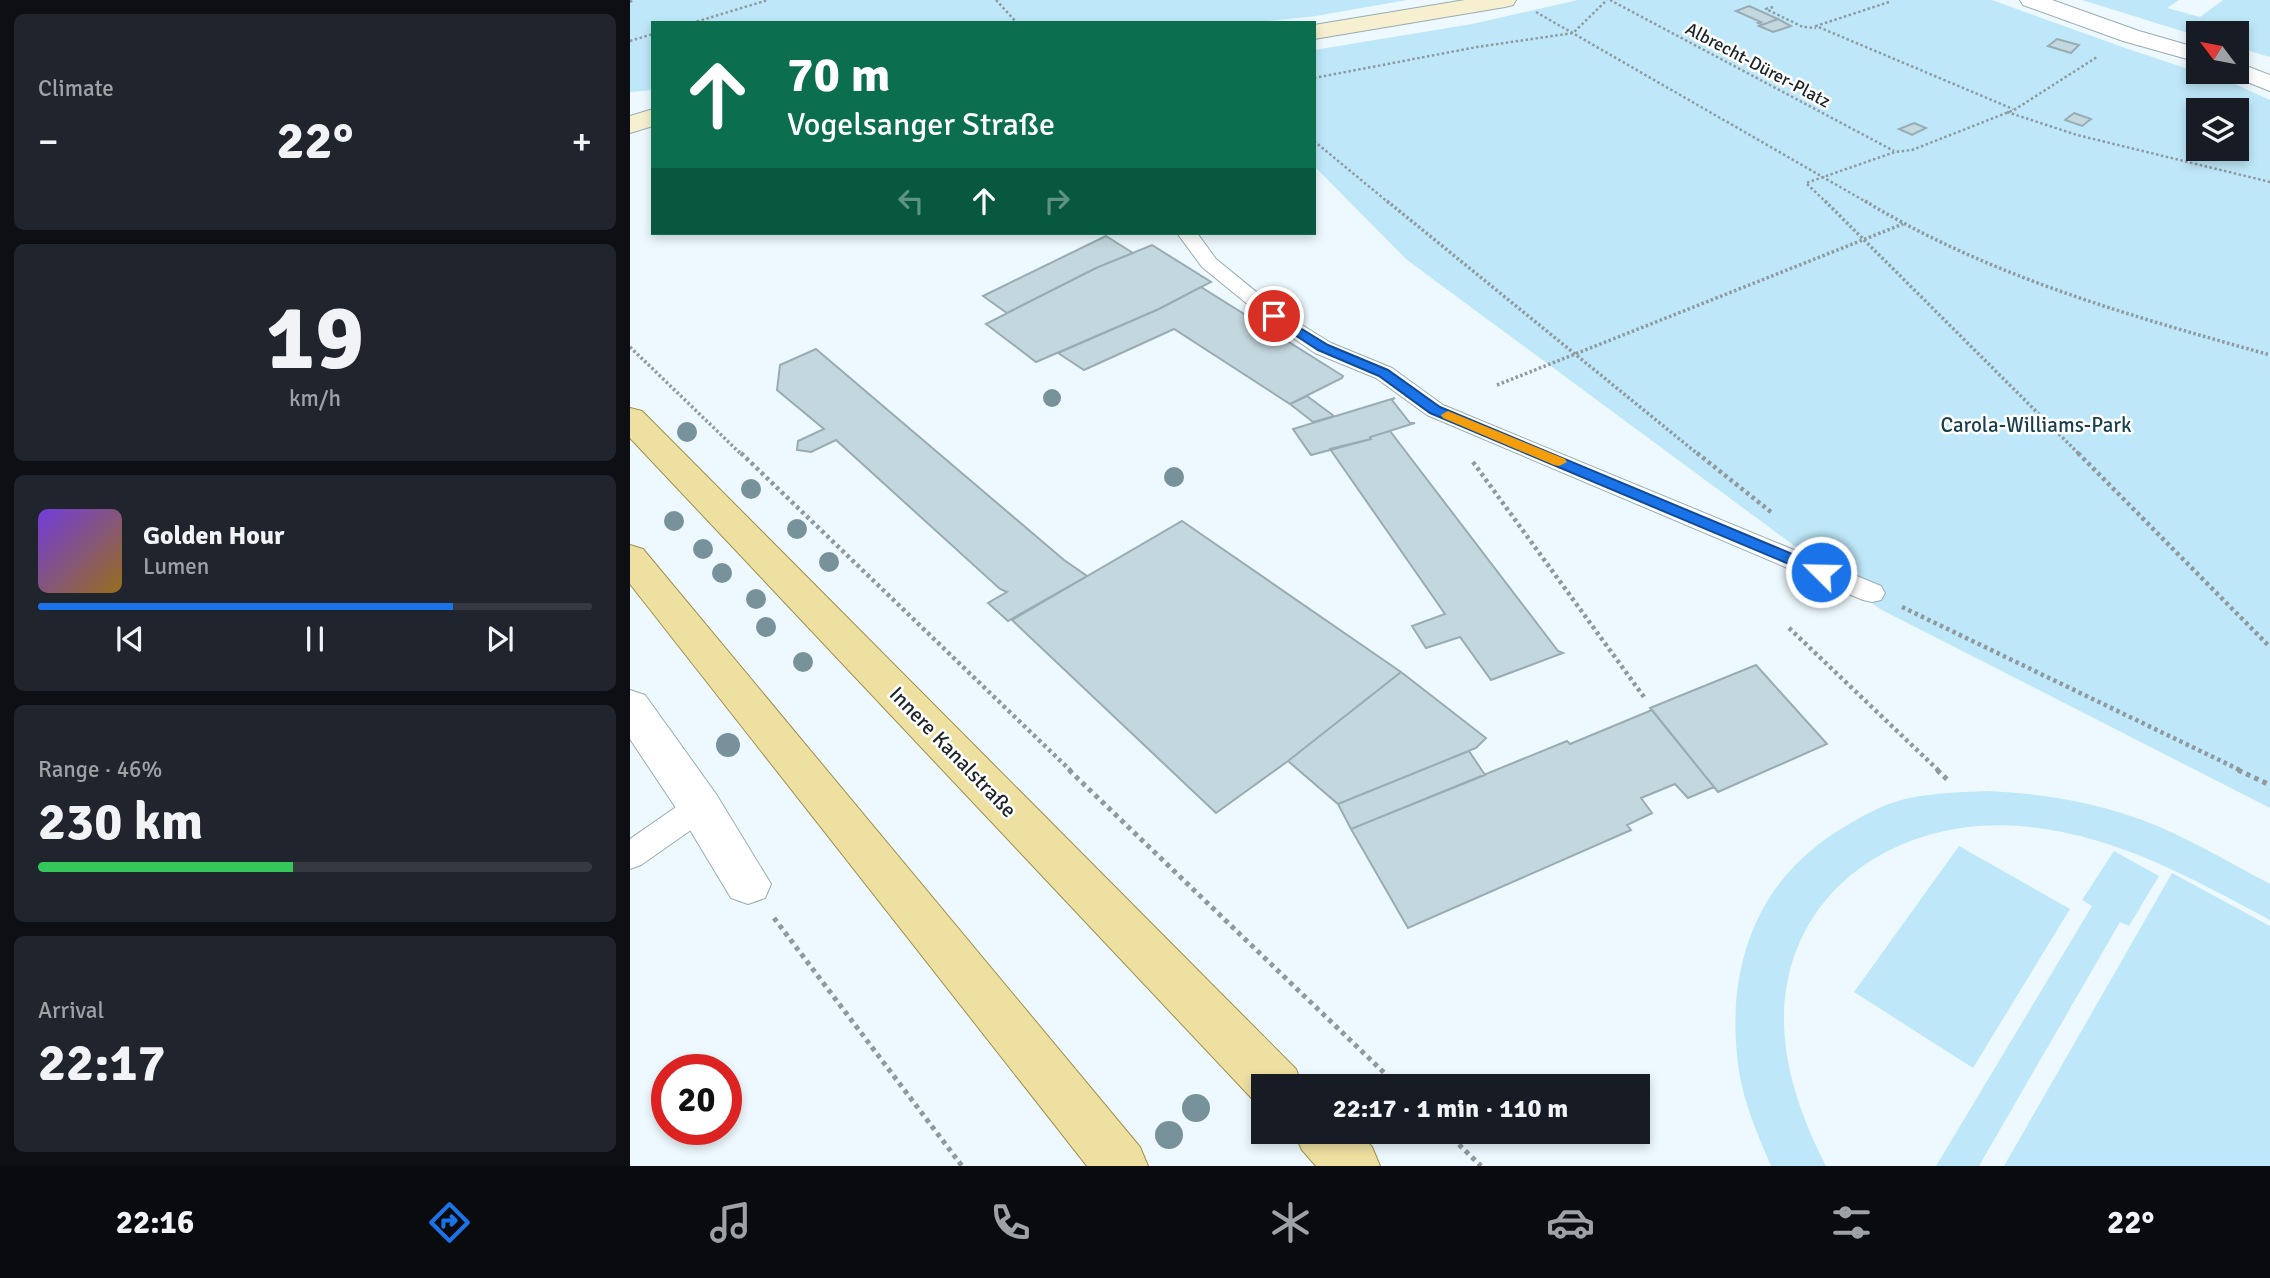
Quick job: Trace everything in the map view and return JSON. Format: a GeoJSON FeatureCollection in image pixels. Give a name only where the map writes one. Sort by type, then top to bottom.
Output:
{"type":"FeatureCollection","features":[{"type":"Feature","properties":{"kind":"main road"},"geometry":{"type":"LineString","coordinates":[[1316,32],[1504,0]]}},
{"type":"Feature","properties":{"kind":"main road"},"geometry":{"type":"LineString","coordinates":[[630,118],[651,117]]}},
{"type":"Feature","properties":{"kind":"main road"},"geometry":{"type":"LineString","coordinates":[[630,125],[651,118]]}},
{"type":"Feature","properties":{"kind":"main road","name":"Innere Kanalstraße"},"geometry":{"type":"LineString","coordinates":[[630,418],[1264,1074]]}},
{"type":"Feature","properties":{"kind":"main road"},"geometry":{"type":"LineString","coordinates":[[630,558],[1108,1158]]}},
{"type":"Feature","properties":{"kind":"street"},"geometry":{"type":"LineString","coordinates":[[2031,0],[2131,36],[2186,52]]}},
{"type":"Feature","properties":{"kind":"street"},"geometry":{"type":"LineString","coordinates":[[2249,69],[2270,72]]}},
{"type":"Feature","properties":{"kind":"street"},"geometry":{"type":"LineString","coordinates":[[2249,74],[2270,84]]}},
{"type":"Feature","properties":{"kind":"street"},"geometry":{"type":"LineString","coordinates":[[630,706],[700,807],[748,884]]}},
{"type":"Feature","properties":{"kind":"lane"},"geometry":{"type":"LineString","coordinates":[[1188,235],[1209,263],[1274,316],[1323,348],[1384,373],[1435,410],[1872,593]]}},
{"type":"Feature","properties":{"kind":"lane"},"geometry":{"type":"LineString","coordinates":[[630,836],[700,807]]}},
{"type":"Feature","properties":{"kind":"lane"},"geometry":{"type":"LineString","coordinates":[[630,856],[700,807]]}},
{"type":"Feature","properties":{"kind":"path"},"geometry":{"type":"LineString","coordinates":[[699,21],[768,0]]}},
{"type":"Feature","properties":{"kind":"path"},"geometry":{"type":"LineString","coordinates":[[996,0],[1015,21]]}},
{"type":"Feature","properties":{"kind":"path"},"geometry":{"type":"LineString","coordinates":[[1316,78],[1476,47],[1573,33],[1609,0]]}},
{"type":"Feature","properties":{"kind":"path","name":"Albrecht-Dürer-Platz"},"geometry":{"type":"LineString","coordinates":[[1609,0],[1895,152]]}},
{"type":"Feature","properties":{"kind":"path"},"geometry":{"type":"LineString","coordinates":[[1817,27],[1820,23],[1889,2]]}},
{"type":"Feature","properties":{"kind":"path"},"geometry":{"type":"LineString","coordinates":[[1773,7],[1766,9],[1803,27],[1817,27],[2014,110]]}},
{"type":"Feature","properties":{"kind":"path"},"geometry":{"type":"LineString","coordinates":[[1534,11],[1903,224],[2014,275],[2133,317],[2270,355]]}},
{"type":"Feature","properties":{"kind":"path"},"geometry":{"type":"LineString","coordinates":[[630,41],[651,35]]}},
{"type":"Feature","properties":{"kind":"path"},"geometry":{"type":"LineString","coordinates":[[2131,36],[2014,110],[1913,150],[1895,152],[1806,183],[1865,238],[2270,647]]}},
{"type":"Feature","properties":{"kind":"path"},"geometry":{"type":"LineString","coordinates":[[2007,112],[2077,135],[2270,182]]}},
{"type":"Feature","properties":{"kind":"path"},"geometry":{"type":"LineString","coordinates":[[1316,143],[1572,354],[1776,516]]}},
{"type":"Feature","properties":{"kind":"path"},"geometry":{"type":"LineString","coordinates":[[1497,385],[1903,224]]}},
{"type":"Feature","properties":{"kind":"path"},"geometry":{"type":"LineString","coordinates":[[630,346],[1386,1074]]}},
{"type":"Feature","properties":{"kind":"path"},"geometry":{"type":"LineString","coordinates":[[1435,410],[1644,696]]}},
{"type":"Feature","properties":{"kind":"path"},"geometry":{"type":"LineString","coordinates":[[1872,593],[2270,785]]}},
{"type":"Feature","properties":{"kind":"path"},"geometry":{"type":"LineString","coordinates":[[1789,628],[1950,782]]}},
{"type":"Feature","properties":{"kind":"path"},"geometry":{"type":"LineString","coordinates":[[748,884],[962,1166]]}},
{"type":"Feature","properties":{"kind":"path"},"geometry":{"type":"LineString","coordinates":[[1458,1144],[1481,1166]]}},
{"type":"Feature","properties":{"kind":"green space"},"geometry":{"type":"Polygon","coordinates":[[[630,0],[1407,0],[1316,16],[1267,21],[651,21],[651,90],[630,92],[630,0]]]}},
{"type":"Feature","properties":{"kind":"green space","name":"Carola-Williams-Park"},"geometry":{"type":"Polygon","coordinates":[[[1578,0],[1992,0],[2186,68],[2186,84],[2234,84],[2270,100],[2270,808],[1880,609],[1407,260],[1316,168],[1316,50],[1472,24],[1578,0]]]}},
{"type":"Feature","properties":{"kind":"green space"},"geometry":{"type":"Polygon","coordinates":[[[2082,0],[2179,0],[2167,8],[2200,17],[2223,0],[2270,0],[2270,57],[2249,51],[2249,21],[2186,21],[2186,32],[2082,0]]]}},
{"type":"Feature","properties":{"kind":"green space"},"geometry":{"type":"Polygon","coordinates":[[[1988,791],[2084,803],[2130,816],[2175,834],[2270,884],[2270,920],[2180,873],[2118,847],[2053,830],[2019,826],[1975,826],[1933,834],[1894,848],[1859,869],[1829,896],[1806,930],[1790,969],[1784,1014],[1787,1054],[1802,1111],[1826,1166],[1771,1166],[1744,1095],[1736,1036],[1736,1002],[1741,969],[1750,938],[1764,908],[1782,881],[1805,856],[1833,834],[1870,813],[1909,798],[1988,791]]]}},
{"type":"Feature","properties":{"kind":"green space"},"geometry":{"type":"Polygon","coordinates":[[[1959,846],[2070,909],[1973,1068],[1854,992],[1959,846]]]}},
{"type":"Feature","properties":{"kind":"green space"},"geometry":{"type":"Polygon","coordinates":[[[2114,851],[2159,876],[2129,926],[2120,922],[1979,1166],[1936,1166],[2092,906],[2082,900],[2114,851]]]}},
{"type":"Feature","properties":{"kind":"green space"},"geometry":{"type":"Polygon","coordinates":[[[2172,873],[2270,926],[2270,1166],[2004,1166],[2172,873]]]}},
{"type":"Feature","properties":{"kind":"building"},"geometry":{"type":"Polygon","coordinates":[[[1749,6],[1778,19],[1762,25],[1758,23],[1761,22],[1736,11],[1749,6]]]}},
{"type":"Feature","properties":{"kind":"building"},"geometry":{"type":"Polygon","coordinates":[[[1778,19],[1791,26],[1773,32],[1759,26],[1778,19]]]}},
{"type":"Feature","properties":{"kind":"building"},"geometry":{"type":"Polygon","coordinates":[[[2057,39],[2079,45],[2071,53],[2048,46],[2057,39]]]}},
{"type":"Feature","properties":{"kind":"building"},"geometry":{"type":"Polygon","coordinates":[[[2074,113],[2091,119],[2082,126],[2065,120],[2074,113]]]}},
{"type":"Feature","properties":{"kind":"building"},"geometry":{"type":"Polygon","coordinates":[[[1914,123],[1926,128],[1912,135],[1899,129],[1914,123]]]}},
{"type":"Feature","properties":{"kind":"building"},"geometry":{"type":"Polygon","coordinates":[[[1106,236],[1133,253],[1096,268],[1007,313],[983,296],[1106,236]]]}},
{"type":"Feature","properties":{"kind":"building"},"geometry":{"type":"Polygon","coordinates":[[[1152,245],[1211,282],[1159,309],[1036,362],[986,324],[1096,268],[1152,245]]]}},
{"type":"Feature","properties":{"kind":"building"},"geometry":{"type":"Polygon","coordinates":[[[1201,287],[1343,376],[1342,378],[1290,404],[1174,329],[1084,370],[1058,353],[1159,309],[1201,287]]]}},
{"type":"Feature","properties":{"kind":"building"},"geometry":{"type":"Polygon","coordinates":[[[816,349],[1064,560],[1087,576],[1008,621],[988,603],[1007,592],[1000,589],[836,440],[811,452],[797,450],[798,441],[824,429],[777,390],[780,365],[816,349]]]}},
{"type":"Feature","properties":{"kind":"building"},"geometry":{"type":"Polygon","coordinates":[[[1307,396],[1334,416],[1313,422],[1290,404],[1307,396]]]}},
{"type":"Feature","properties":{"kind":"building"},"geometry":{"type":"Polygon","coordinates":[[[1395,398],[1392,400],[1410,423],[1415,423],[1370,437],[1371,439],[1311,455],[1293,429],[1395,398]]]}},
{"type":"Feature","properties":{"kind":"building"},"geometry":{"type":"Polygon","coordinates":[[[1390,431],[1558,651],[1563,653],[1491,680],[1460,637],[1426,648],[1412,626],[1445,614],[1330,449],[1371,439],[1370,437],[1390,431]]]}},
{"type":"Feature","properties":{"kind":"building"},"geometry":{"type":"Polygon","coordinates":[[[1182,521],[1401,672],[1288,761],[1216,813],[1012,620],[1182,521]]]}},
{"type":"Feature","properties":{"kind":"building"},"geometry":{"type":"Polygon","coordinates":[[[1756,665],[1827,744],[1718,792],[1650,708],[1756,665]]]}},
{"type":"Feature","properties":{"kind":"building"},"geometry":{"type":"Polygon","coordinates":[[[1401,672],[1486,738],[1476,748],[1338,804],[1288,761],[1401,672]]]}},
{"type":"Feature","properties":{"kind":"building"},"geometry":{"type":"Polygon","coordinates":[[[1652,710],[1714,787],[1688,798],[1675,784],[1641,798],[1652,813],[1627,825],[1631,830],[1408,928],[1351,829],[1567,741],[1570,744],[1652,710]]]}},
{"type":"Feature","properties":{"kind":"building"},"geometry":{"type":"Polygon","coordinates":[[[1469,751],[1485,775],[1351,829],[1338,804],[1469,751]]]}},
{"type":"Feature","properties":{"kind":"slow traffic"},"geometry":{"type":"LineString","coordinates":[[1448,415],[1559,462]]}},
{"type":"Feature","properties":{"kind":"route"},"geometry":{"type":"LineString","coordinates":[[1274,316],[1323,348],[1384,373],[1435,410],[1821,572]]}}]}
